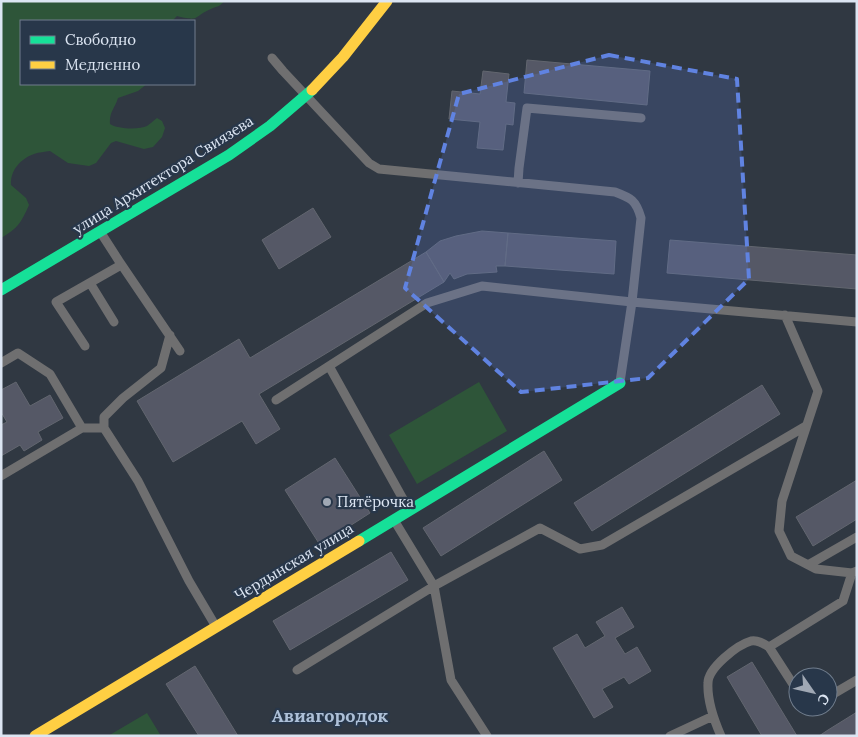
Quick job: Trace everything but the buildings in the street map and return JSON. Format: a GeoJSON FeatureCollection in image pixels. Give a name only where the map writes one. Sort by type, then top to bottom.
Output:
{"type":"FeatureCollection","features":[{"type":"Feature","properties":{"kind":"street","name":"улица Архитектора Свиязева"},"geometry":{"type":"LineString","coordinates":[[1,290],[229,155],[270,126],[306,96],[343,57],[388,1]]}},
{"type":"Feature","properties":{"kind":"street","name":"Чердынская улица"},"geometry":{"type":"LineString","coordinates":[[35,736],[620,383]]}},
{"type":"Feature","properties":{"kind":"lane"},"geometry":{"type":"LineString","coordinates":[[272,58],[369,164],[379,169],[615,192],[627,197],[637,205],[642,218],[620,383]]}},
{"type":"Feature","properties":{"kind":"lane"},"geometry":{"type":"LineString","coordinates":[[518,183],[518,168],[526,108],[641,118]]}},
{"type":"Feature","properties":{"kind":"lane"},"geometry":{"type":"LineString","coordinates":[[101,232],[121,265],[180,351]]}},
{"type":"Feature","properties":{"kind":"lane"},"geometry":{"type":"LineString","coordinates":[[85,346],[56,302],[121,265]]}},
{"type":"Feature","properties":{"kind":"lane"},"geometry":{"type":"LineString","coordinates":[[90,283],[114,322]]}},
{"type":"Feature","properties":{"kind":"lane"},"geometry":{"type":"LineString","coordinates":[[276,400],[427,303],[482,286],[632,302],[857,322]]}},
{"type":"Feature","properties":{"kind":"lane"},"geometry":{"type":"LineString","coordinates":[[769,647],[843,601],[855,574],[816,569],[791,556],[779,532],[782,501],[818,391],[785,315]]}},
{"type":"Feature","properties":{"kind":"lane"},"geometry":{"type":"LineString","coordinates":[[170,335],[161,368],[104,417],[104,428],[138,481],[189,581],[216,627]]}},
{"type":"Feature","properties":{"kind":"lane"},"geometry":{"type":"LineString","coordinates":[[1,363],[18,353],[50,374],[82,428]]}},
{"type":"Feature","properties":{"kind":"lane"},"geometry":{"type":"LineString","coordinates":[[329,366],[410,510]]}},
{"type":"Feature","properties":{"kind":"lane"},"geometry":{"type":"LineString","coordinates":[[296,670],[434,586],[540,528],[580,549],[602,545],[806,426]]}},
{"type":"Feature","properties":{"kind":"lane"},"geometry":{"type":"LineString","coordinates":[[1,476],[82,428],[104,428]]}},
{"type":"Feature","properties":{"kind":"lane"},"geometry":{"type":"LineString","coordinates":[[394,520],[434,586],[451,680],[487,736]]}},
{"type":"Feature","properties":{"kind":"lane"},"geometry":{"type":"LineString","coordinates":[[808,565],[857,537]]}},
{"type":"Feature","properties":{"kind":"lane"},"geometry":{"type":"LineString","coordinates":[[721,736],[713,716],[708,684],[710,674],[720,661],[750,642],[757,641],[769,647],[788,676]]}},
{"type":"Feature","properties":{"kind":"lane"},"geometry":{"type":"LineString","coordinates":[[838,691],[857,680]]}},
{"type":"Feature","properties":{"kind":"lane"},"geometry":{"type":"LineString","coordinates":[[670,736],[713,716]]}},
{"type":"Feature","properties":{"kind":"highlighted area"},"geometry":{"type":"Polygon","coordinates":[[[609,55],[737,79],[749,279],[648,378],[521,392],[405,288],[459,94],[609,55]]]}},
{"type":"Feature","properties":{"kind":"green space"},"geometry":{"type":"Polygon","coordinates":[[[1,1],[224,1],[193,19],[177,16],[173,20],[20,20],[20,85],[146,85],[138,91],[118,98],[111,113],[110,124],[123,128],[139,128],[147,126],[157,118],[162,121],[165,128],[162,137],[153,147],[144,149],[116,141],[111,143],[96,163],[89,166],[68,163],[50,151],[36,153],[24,159],[14,170],[11,185],[26,198],[29,205],[18,225],[1,238],[1,1]]]}},
{"type":"Feature","properties":{"kind":"green space"},"geometry":{"type":"Polygon","coordinates":[[[479,382],[507,431],[417,484],[389,435],[479,382]]]}},
{"type":"Feature","properties":{"kind":"green space"},"geometry":{"type":"Polygon","coordinates":[[[147,713],[161,736],[108,736],[147,713]]]}},
{"type":"Feature","properties":{"kind":"traffic: fast"},"geometry":{"type":"LineString","coordinates":[[1,290],[229,155],[270,126],[312,90]]}},
{"type":"Feature","properties":{"kind":"traffic: fast"},"geometry":{"type":"LineString","coordinates":[[359,541],[620,383]]}},
{"type":"Feature","properties":{"kind":"traffic: slow"},"geometry":{"type":"LineString","coordinates":[[312,90],[343,57],[387,1]]}},
{"type":"Feature","properties":{"kind":"traffic: slow"},"geometry":{"type":"LineString","coordinates":[[35,736],[359,541]]}},
{"type":"Feature","properties":{"kind":"place","name":"Пятёрочка"},"geometry":{"type":"Point","coordinates":[327,502]}},
{"type":"Feature","properties":{"kind":"district","name":"Авиагородок"},"geometry":{"type":"Point","coordinates":[330,716]}}]}
